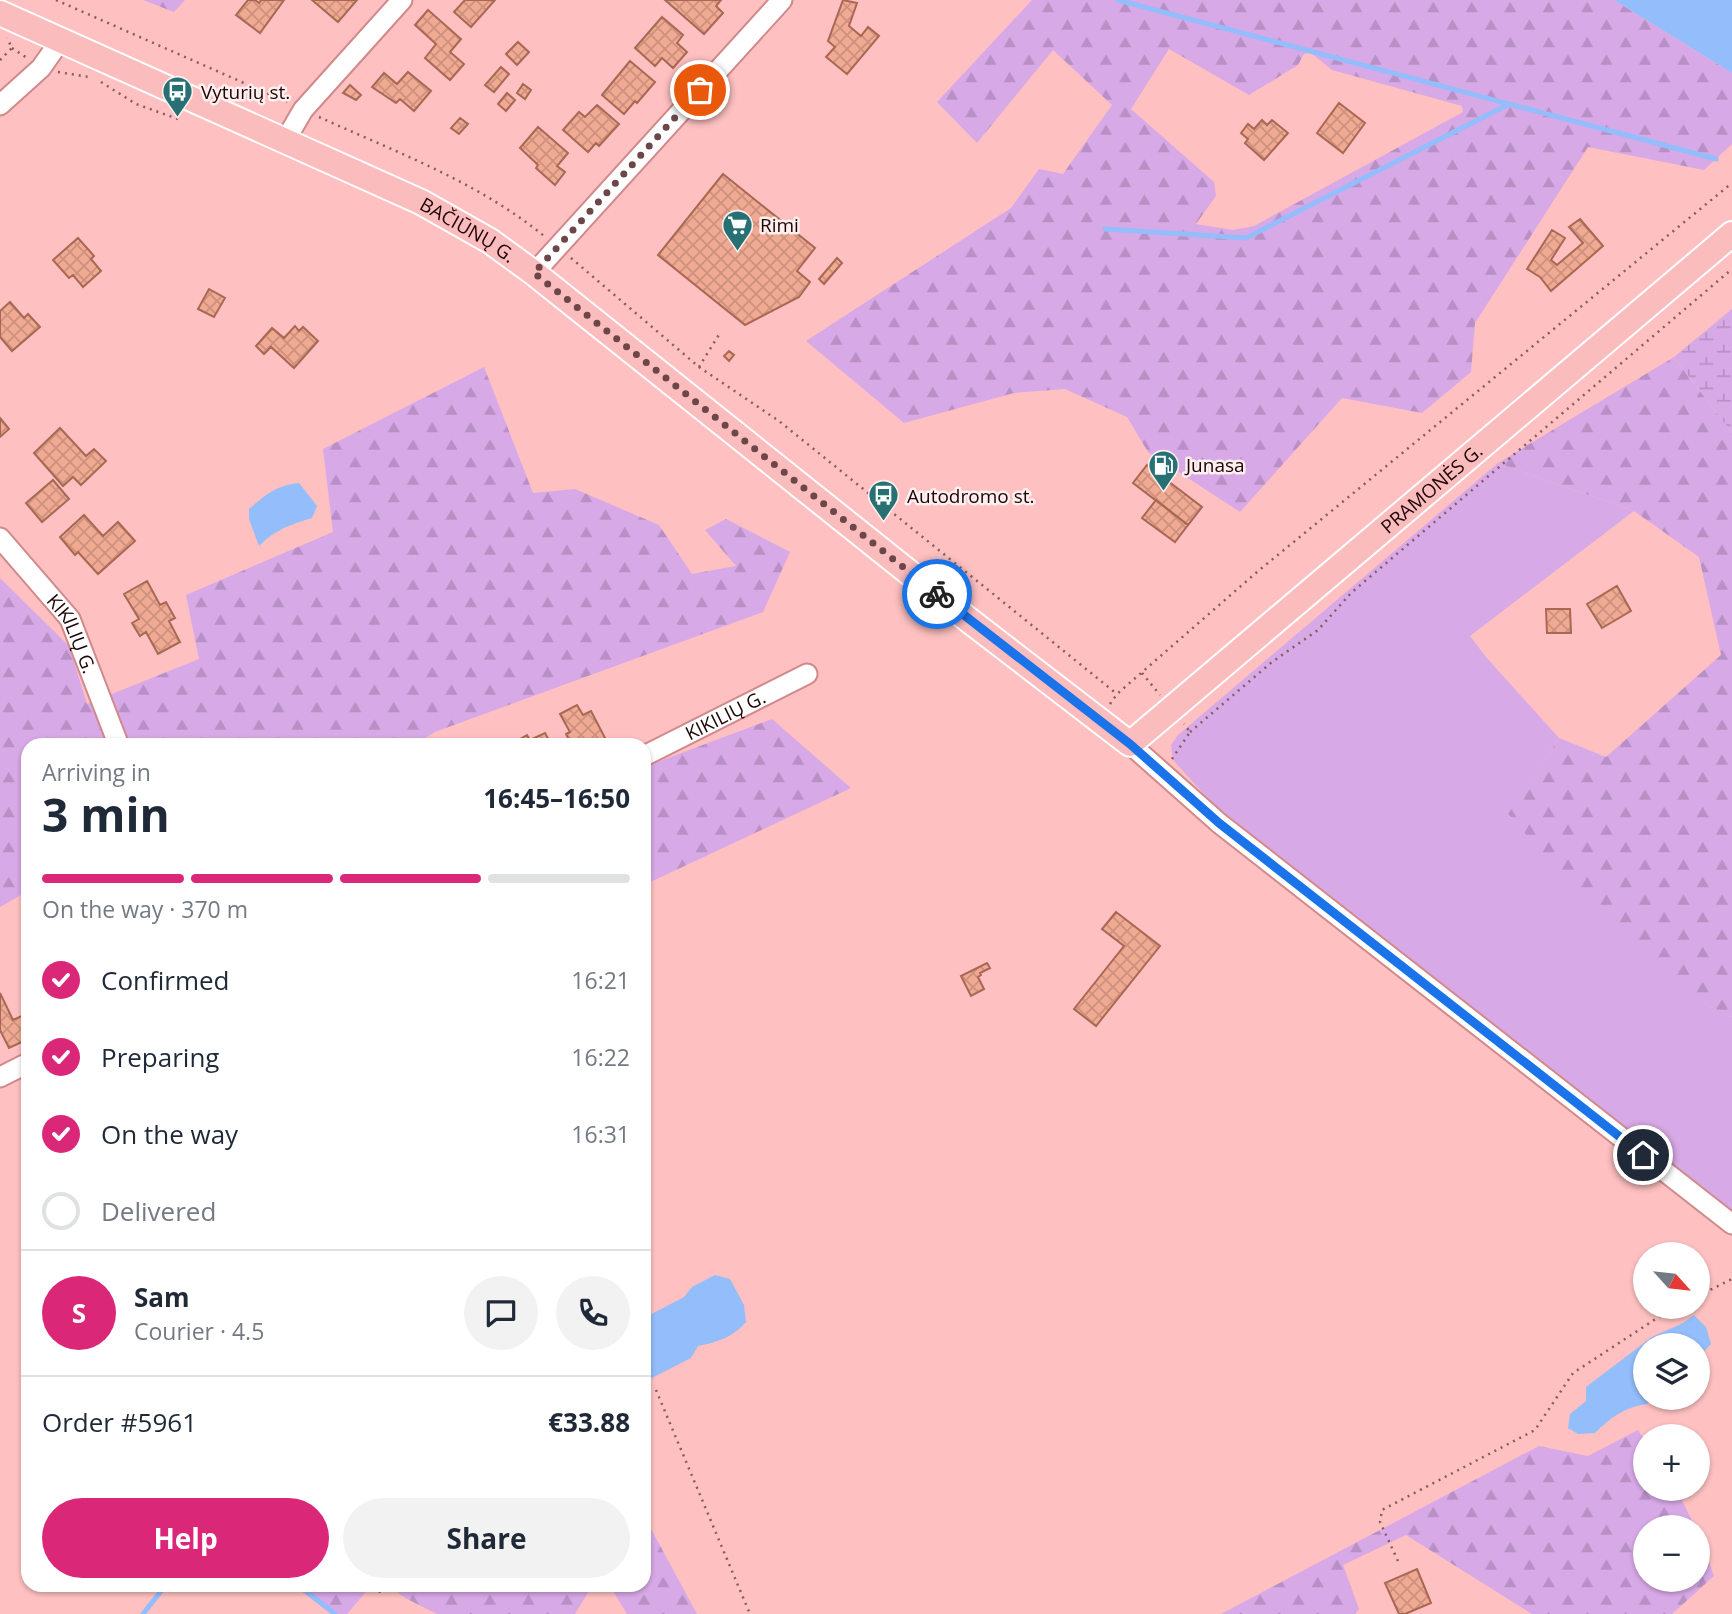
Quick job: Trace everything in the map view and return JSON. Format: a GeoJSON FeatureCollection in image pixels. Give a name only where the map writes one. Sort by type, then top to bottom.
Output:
{"type":"FeatureCollection","features":[{"type":"Feature","properties":{"kind":"main road","name":"BAČIŪNŲ G."},"geometry":{"type":"LineString","coordinates":[[0,13],[456,220],[534,273],[1130,744]]}},
{"type":"Feature","properties":{"kind":"main road","name":"PRAMONĖS G."},"geometry":{"type":"LineString","coordinates":[[1130,744],[1156,725],[1732,234]]}},
{"type":"Feature","properties":{"kind":"street"},"geometry":{"type":"LineString","coordinates":[[285,141],[303,110],[402,0]]}},
{"type":"Feature","properties":{"kind":"street"},"geometry":{"type":"LineString","coordinates":[[534,273],[782,0]]}},
{"type":"Feature","properties":{"kind":"street"},"geometry":{"type":"LineString","coordinates":[[0,105],[41,68],[60,40]]}},
{"type":"Feature","properties":{"kind":"street","name":"KIKILIŲ G."},"geometry":{"type":"LineString","coordinates":[[0,538],[70,619],[115,738]]}},
{"type":"Feature","properties":{"kind":"street","name":"KIKILIŲ G."},"geometry":{"type":"LineString","coordinates":[[651,752],[807,674]]}},
{"type":"Feature","properties":{"kind":"street","name":"BAČIŪNŲ G."},"geometry":{"type":"LineString","coordinates":[[1130,744],[1219,823],[1732,1224]]}},
{"type":"Feature","properties":{"kind":"street"},"geometry":{"type":"LineString","coordinates":[[0,1077],[21,1066]]}},
{"type":"Feature","properties":{"kind":"path"},"geometry":{"type":"LineString","coordinates":[[12,48],[41,68],[93,77],[136,104],[178,119]]}},
{"type":"Feature","properties":{"kind":"path"},"geometry":{"type":"LineString","coordinates":[[1097,720],[1118,694],[1257,572],[1732,183]]}},
{"type":"Feature","properties":{"kind":"path"},"geometry":{"type":"LineString","coordinates":[[1190,732],[1272,662],[1318,630],[1352,593],[1732,269]]}},
{"type":"Feature","properties":{"kind":"path"},"geometry":{"type":"LineString","coordinates":[[699,367],[720,333]]}},
{"type":"Feature","properties":{"kind":"path"},"geometry":{"type":"LineString","coordinates":[[1710,1290],[1732,1279]]}},
{"type":"Feature","properties":{"kind":"path"},"geometry":{"type":"LineString","coordinates":[[1398,1561],[1380,1522],[1382,1510],[1535,1430],[1573,1373],[1654,1320]]}},
{"type":"Feature","properties":{"kind":"path"},"geometry":{"type":"LineString","coordinates":[[656,1390],[750,1614]]}},
{"type":"Feature","properties":{"kind":"green space"},"geometry":{"type":"Polygon","coordinates":[[[143,0],[185,0],[174,12],[143,0]]]}},
{"type":"Feature","properties":{"kind":"green space"},"geometry":{"type":"Polygon","coordinates":[[[1032,0],[1614,0],[1732,73],[1732,144],[1704,170],[1588,147],[1475,323],[1471,372],[1422,413],[1342,398],[1240,512],[1148,452],[1127,417],[1065,389],[1014,393],[904,423],[806,341],[1011,208],[1039,169],[1063,174],[1112,105],[1053,50],[977,143],[937,102],[1032,0]],[[1169,49],[1131,109],[1214,182],[1216,196],[1196,224],[1233,230],[1254,226],[1463,112],[1462,106],[1332,70],[1311,53],[1304,54],[1298,65],[1249,95],[1169,49]]]}},
{"type":"Feature","properties":{"kind":"green space"},"geometry":{"type":"Polygon","coordinates":[[[1732,309],[1732,433],[1674,357],[1732,309]]]}},
{"type":"Feature","properties":{"kind":"green space"},"geometry":{"type":"Polygon","coordinates":[[[1674,357],[1732,433],[1732,1017],[1706,1004],[1589,906],[1508,814],[1559,738],[1606,757],[1721,655],[1699,557],[1634,511],[1498,463],[1674,357]]]}},
{"type":"Feature","properties":{"kind":"green space"},"geometry":{"type":"Polygon","coordinates":[[[484,367],[533,493],[575,489],[659,525],[692,574],[736,566],[705,530],[726,519],[790,552],[763,612],[435,732],[425,738],[21,738],[21,895],[0,907],[0,578],[69,646],[87,704],[199,659],[186,595],[333,532],[323,449],[484,367]]]}},
{"type":"Feature","properties":{"kind":"green space"},"geometry":{"type":"Polygon","coordinates":[[[1498,463],[1634,511],[1470,636],[1559,738],[1508,815],[1706,1004],[1732,1017],[1732,1221],[1211,802],[1173,760],[1171,745],[1178,735],[1498,463]]]}},
{"type":"Feature","properties":{"kind":"green space"},"geometry":{"type":"Polygon","coordinates":[[[772,719],[851,788],[651,882],[651,764],[772,719]]]}},
{"type":"Feature","properties":{"kind":"green space"},"geometry":{"type":"Polygon","coordinates":[[[1633,1433],[1633,1501],[1682,1501],[1689,1515],[1633,1515],[1633,1592],[1696,1592],[1672,1614],[1532,1614],[1406,1535],[1343,1565],[1359,1609],[1355,1614],[1221,1614],[1539,1446],[1588,1456],[1633,1433]]]}},
{"type":"Feature","properties":{"kind":"green space"},"geometry":{"type":"Polygon","coordinates":[[[651,1529],[697,1614],[627,1614],[614,1592],[651,1592],[651,1529]]]}},
{"type":"Feature","properties":{"kind":"green space"},"geometry":{"type":"Polygon","coordinates":[[[310,1592],[366,1592],[347,1614],[336,1614],[310,1592]]]}},
{"type":"Feature","properties":{"kind":"green space"},"geometry":{"type":"Polygon","coordinates":[[[397,1592],[588,1592],[575,1614],[437,1614],[397,1592]]]}},
{"type":"Feature","properties":{"kind":"water"},"geometry":{"type":"Polygon","coordinates":[[[1614,0],[1732,0],[1732,73],[1614,0]]]}},
{"type":"Feature","properties":{"kind":"water"},"geometry":{"type":"Polygon","coordinates":[[[299,483],[317,506],[312,518],[290,525],[259,546],[249,519],[249,509],[272,492],[299,483]]]}},
{"type":"Feature","properties":{"kind":"water"},"geometry":{"type":"Polygon","coordinates":[[[715,1275],[730,1279],[744,1305],[746,1322],[725,1338],[698,1346],[691,1358],[651,1378],[651,1314],[684,1297],[692,1287],[715,1275]]]}},
{"type":"Feature","properties":{"kind":"water"},"geometry":{"type":"Polygon","coordinates":[[[1687,1320],[1699,1320],[1708,1333],[1661,1333],[1687,1320]]]}},
{"type":"Feature","properties":{"kind":"water"},"geometry":{"type":"Polygon","coordinates":[[[1633,1351],[1633,1408],[1619,1414],[1595,1433],[1578,1434],[1568,1428],[1570,1414],[1586,1401],[1586,1387],[1633,1351]]]}},
{"type":"Feature","properties":{"kind":"building"},"geometry":{"type":"Polygon","coordinates":[[[248,0],[259,3],[261,0],[284,0],[260,33],[236,15],[248,0]]]}},
{"type":"Feature","properties":{"kind":"building"},"geometry":{"type":"Polygon","coordinates":[[[312,0],[357,0],[338,22],[312,0]]]}},
{"type":"Feature","properties":{"kind":"building"},"geometry":{"type":"Polygon","coordinates":[[[465,0],[495,0],[471,27],[454,12],[465,0]]]}},
{"type":"Feature","properties":{"kind":"building"},"geometry":{"type":"Polygon","coordinates":[[[665,0],[721,0],[716,6],[723,13],[704,34],[665,0]]]}},
{"type":"Feature","properties":{"kind":"building"},"geometry":{"type":"Polygon","coordinates":[[[843,0],[857,3],[849,26],[861,36],[868,27],[879,36],[847,74],[826,57],[835,47],[828,41],[843,0]]]}},
{"type":"Feature","properties":{"kind":"building"},"geometry":{"type":"Polygon","coordinates":[[[428,10],[461,39],[450,52],[464,64],[450,80],[425,58],[436,44],[415,25],[428,10]]]}},
{"type":"Feature","properties":{"kind":"building"},"geometry":{"type":"Polygon","coordinates":[[[662,17],[683,35],[677,43],[687,52],[673,68],[662,58],[655,66],[635,48],[662,17]]]}},
{"type":"Feature","properties":{"kind":"building"},"geometry":{"type":"Polygon","coordinates":[[[518,42],[529,52],[517,65],[506,54],[518,42]]]}},
{"type":"Feature","properties":{"kind":"building"},"geometry":{"type":"Polygon","coordinates":[[[630,61],[655,82],[624,114],[602,95],[630,61]]]}},
{"type":"Feature","properties":{"kind":"building"},"geometry":{"type":"Polygon","coordinates":[[[501,67],[509,74],[494,92],[485,85],[501,67]]]}},
{"type":"Feature","properties":{"kind":"building"},"geometry":{"type":"Polygon","coordinates":[[[408,72],[431,91],[414,111],[400,99],[396,103],[372,87],[384,73],[397,84],[408,72]]]}},
{"type":"Feature","properties":{"kind":"building"},"geometry":{"type":"Polygon","coordinates":[[[523,84],[531,90],[525,99],[517,93],[523,84]]]}},
{"type":"Feature","properties":{"kind":"building"},"geometry":{"type":"Polygon","coordinates":[[[350,85],[361,95],[356,100],[343,93],[350,85]]]}},
{"type":"Feature","properties":{"kind":"building"},"geometry":{"type":"Polygon","coordinates":[[[507,93],[515,100],[506,111],[498,104],[507,93]]]}},
{"type":"Feature","properties":{"kind":"building"},"geometry":{"type":"Polygon","coordinates":[[[1339,103],[1365,123],[1343,153],[1317,133],[1339,103]]]}},
{"type":"Feature","properties":{"kind":"building"},"geometry":{"type":"Polygon","coordinates":[[[597,105],[619,124],[599,146],[596,143],[588,152],[563,130],[579,112],[585,117],[597,105]]]}},
{"type":"Feature","properties":{"kind":"building"},"geometry":{"type":"Polygon","coordinates":[[[460,118],[468,124],[459,134],[451,128],[460,118]]]}},
{"type":"Feature","properties":{"kind":"building"},"geometry":{"type":"Polygon","coordinates":[[[1262,120],[1267,125],[1272,120],[1288,133],[1264,160],[1245,143],[1248,139],[1241,133],[1248,124],[1254,129],[1262,120]]]}},
{"type":"Feature","properties":{"kind":"building"},"geometry":{"type":"Polygon","coordinates":[[[538,127],[568,153],[557,166],[565,172],[555,185],[536,168],[538,165],[520,148],[538,127]]]}},
{"type":"Feature","properties":{"kind":"building","name":"Rimi"},"geometry":{"type":"Polygon","coordinates":[[[723,174],[815,248],[797,271],[810,282],[799,297],[745,325],[658,255],[723,174]]]}},
{"type":"Feature","properties":{"kind":"building"},"geometry":{"type":"Polygon","coordinates":[[[1580,219],[1603,246],[1551,291],[1540,277],[1527,269],[1552,230],[1565,238],[1551,260],[1557,265],[1583,243],[1569,227],[1580,219]]]}},
{"type":"Feature","properties":{"kind":"building"},"geometry":{"type":"Polygon","coordinates":[[[78,238],[94,256],[91,259],[101,271],[83,287],[73,275],[69,278],[53,260],[78,238]]]}},
{"type":"Feature","properties":{"kind":"building"},"geometry":{"type":"Polygon","coordinates":[[[837,258],[842,263],[824,284],[819,279],[837,258]]]}},
{"type":"Feature","properties":{"kind":"building"},"geometry":{"type":"Polygon","coordinates":[[[209,289],[225,298],[214,317],[198,309],[209,289]]]}},
{"type":"Feature","properties":{"kind":"building"},"geometry":{"type":"Polygon","coordinates":[[[10,302],[24,318],[28,314],[40,327],[12,351],[0,337],[0,311],[10,302]]]}},
{"type":"Feature","properties":{"kind":"building"},"geometry":{"type":"Polygon","coordinates":[[[295,326],[299,331],[303,327],[318,341],[294,368],[271,347],[264,354],[256,346],[272,328],[284,338],[295,326]]]}},
{"type":"Feature","properties":{"kind":"building"},"geometry":{"type":"Polygon","coordinates":[[[729,351],[734,355],[729,361],[724,356],[729,351]]]}},
{"type":"Feature","properties":{"kind":"building"},"geometry":{"type":"Polygon","coordinates":[[[0,418],[9,429],[0,437],[0,418]]]}},
{"type":"Feature","properties":{"kind":"building"},"geometry":{"type":"Polygon","coordinates":[[[60,428],[86,456],[94,449],[106,461],[81,485],[73,477],[63,486],[34,453],[60,428]]]}},
{"type":"Feature","properties":{"kind":"building","name":"Junasa"},"geometry":{"type":"Polygon","coordinates":[[[1147,465],[1202,507],[1188,525],[1133,483],[1147,465]]]}},
{"type":"Feature","properties":{"kind":"building"},"geometry":{"type":"Polygon","coordinates":[[[53,480],[69,499],[42,522],[26,503],[53,480]]]}},
{"type":"Feature","properties":{"kind":"building"},"geometry":{"type":"Polygon","coordinates":[[[1156,500],[1188,525],[1175,542],[1142,518],[1156,500]]]}},
{"type":"Feature","properties":{"kind":"building"},"geometry":{"type":"Polygon","coordinates":[[[84,515],[103,536],[118,522],[135,541],[98,574],[78,552],[75,555],[60,537],[84,515]]]}},
{"type":"Feature","properties":{"kind":"building"},"geometry":{"type":"Polygon","coordinates":[[[147,581],[160,605],[166,602],[175,618],[169,621],[180,642],[158,654],[146,632],[140,636],[132,623],[139,619],[124,594],[147,581]]]}},
{"type":"Feature","properties":{"kind":"building"},"geometry":{"type":"Polygon","coordinates":[[[1617,586],[1631,611],[1602,628],[1587,604],[1617,586]]]}},
{"type":"Feature","properties":{"kind":"building"},"geometry":{"type":"Polygon","coordinates":[[[1546,609],[1570,609],[1571,633],[1547,633],[1546,609]]]}},
{"type":"Feature","properties":{"kind":"building"},"geometry":{"type":"Polygon","coordinates":[[[577,705],[583,715],[591,711],[605,738],[568,738],[566,734],[570,732],[560,714],[577,705]]]}},
{"type":"Feature","properties":{"kind":"building"},"geometry":{"type":"Polygon","coordinates":[[[545,733],[548,738],[534,738],[545,733]]]}},
{"type":"Feature","properties":{"kind":"building"},"geometry":{"type":"Polygon","coordinates":[[[1116,912],[1160,946],[1096,1026],[1074,1009],[1124,946],[1102,929],[1116,912]]]}},
{"type":"Feature","properties":{"kind":"building"},"geometry":{"type":"Polygon","coordinates":[[[987,963],[990,968],[978,977],[984,989],[971,996],[961,976],[987,963]]]}},
{"type":"Feature","properties":{"kind":"building"},"geometry":{"type":"Polygon","coordinates":[[[0,993],[13,1020],[21,1016],[21,1042],[9,1048],[0,1030],[0,993]]]}},
{"type":"Feature","properties":{"kind":"building"},"geometry":{"type":"Polygon","coordinates":[[[1417,1569],[1431,1603],[1399,1614],[1385,1583],[1417,1569]]]}},
{"type":"Feature","properties":{"kind":"waterway"},"geometry":{"type":"LineString","coordinates":[[1118,0],[1716,159]]}},
{"type":"Feature","properties":{"kind":"waterway"},"geometry":{"type":"LineString","coordinates":[[1105,229],[1246,238],[1509,104]]}},
{"type":"Feature","properties":{"kind":"waterway"},"geometry":{"type":"LineString","coordinates":[[143,1614],[160,1592]]}},
{"type":"Feature","properties":{"kind":"waterway"},"geometry":{"type":"LineString","coordinates":[[307,1592],[335,1614]]}},
{"type":"Feature","properties":{"kind":"way so far"},"geometry":{"type":"LineString","coordinates":[[700,90],[534,273],[937,594]]}},
{"type":"Feature","properties":{"kind":"place","name":"Vyturių st."},"geometry":{"type":"Point","coordinates":[178,119]}},
{"type":"Feature","properties":{"kind":"place","name":"Rimi"},"geometry":{"type":"Point","coordinates":[737,252]}},
{"type":"Feature","properties":{"kind":"place","name":"Junasa"},"geometry":{"type":"Point","coordinates":[1163,492]}},
{"type":"Feature","properties":{"kind":"place","name":"Autodromo st."},"geometry":{"type":"Point","coordinates":[884,523]}},
{"type":"Feature","properties":{"kind":"route"},"geometry":{"type":"LineString","coordinates":[[937,594],[1130,744],[1219,823],[1643,1155]]}}]}
